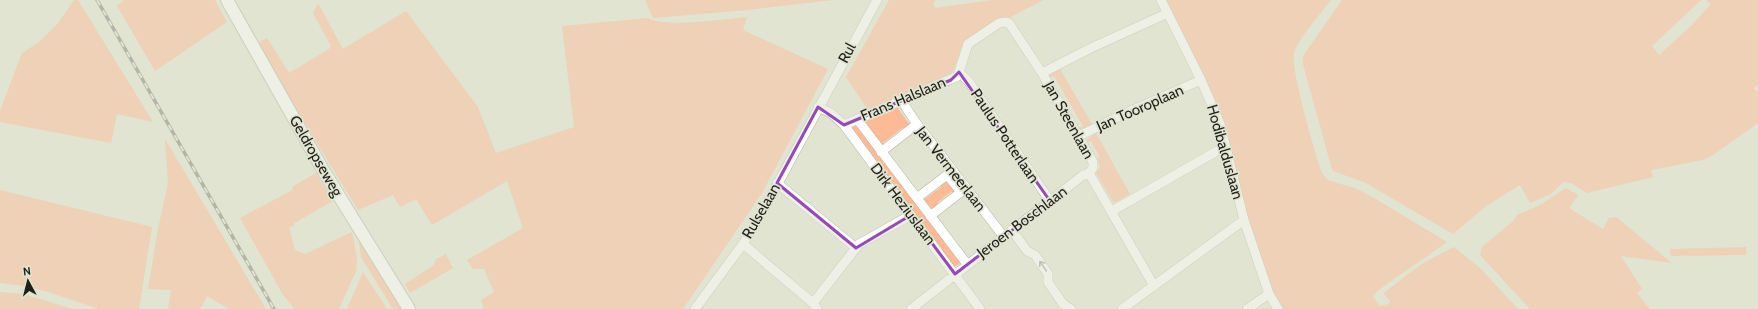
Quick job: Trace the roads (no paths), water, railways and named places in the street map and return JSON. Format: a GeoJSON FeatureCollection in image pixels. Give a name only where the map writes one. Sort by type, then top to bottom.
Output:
{"type":"FeatureCollection","features":[{"type":"Feature","properties":{"kind":"main road","name":"Geldropseweg"},"geometry":{"type":"LineString","coordinates":[[227,0],[323,170],[409,309]]}},
{"type":"Feature","properties":{"kind":"street","name":"Rul"},"geometry":{"type":"LineString","coordinates":[[818,107],[877,0]]}},
{"type":"Feature","properties":{"kind":"street","name":"Hodibalduslaan"},"geometry":{"type":"LineString","coordinates":[[1161,0],[1201,80],[1220,124],[1244,220],[1269,294],[1278,309]]}},
{"type":"Feature","properties":{"kind":"street"},"geometry":{"type":"LineString","coordinates":[[1042,73],[1093,47],[1168,13]]}},
{"type":"Feature","properties":{"kind":"street","name":"Jan Steenlaan"},"geometry":{"type":"LineString","coordinates":[[1006,22],[1012,26],[1079,136],[1093,162],[1093,168],[1089,173],[1154,286]]}},
{"type":"Feature","properties":{"kind":"street","name":"Frans Halslaan"},"geometry":{"type":"LineString","coordinates":[[844,125],[956,77],[960,72],[968,44],[999,23],[1006,22]]}},
{"type":"Feature","properties":{"kind":"street","name":"Paulus Potterlaan"},"geometry":{"type":"LineString","coordinates":[[960,72],[969,82],[1050,201]]}},
{"type":"Feature","properties":{"kind":"street","name":"Jan Tooroplaan"},"geometry":{"type":"LineString","coordinates":[[1079,136],[1126,112],[1201,80]]}},
{"type":"Feature","properties":{"kind":"street","name":"Jan Vermeerlaan"},"geometry":{"type":"LineString","coordinates":[[901,100],[917,124],[1004,237]]}},
{"type":"Feature","properties":{"kind":"street","name":"Dirk Heziuslaan"},"geometry":{"type":"LineString","coordinates":[[818,107],[831,113],[844,125],[956,274],[980,309]]}},
{"type":"Feature","properties":{"kind":"street","name":"Rulselaan"},"geometry":{"type":"LineString","coordinates":[[695,309],[742,244],[818,107]]}},
{"type":"Feature","properties":{"kind":"street","name":"Dirk Heziuslaan"},"geometry":{"type":"LineString","coordinates":[[857,119],[967,264]]}},
{"type":"Feature","properties":{"kind":"street","name":"Dirk Heziuslaan"},"geometry":{"type":"LineString","coordinates":[[881,152],[917,124]]}},
{"type":"Feature","properties":{"kind":"street"},"geometry":{"type":"LineString","coordinates":[[1112,211],[1217,151],[1226,149]]}},
{"type":"Feature","properties":{"kind":"street","name":"Jeroen Boschlaan"},"geometry":{"type":"LineString","coordinates":[[911,309],[967,264],[1089,173]]}},
{"type":"Feature","properties":{"kind":"street","name":"Dirk Heziuslaan"},"geometry":{"type":"LineString","coordinates":[[916,198],[947,175],[960,192],[930,216]]}},
{"type":"Feature","properties":{"kind":"street"},"geometry":{"type":"LineString","coordinates":[[777,183],[856,248]]}},
{"type":"Feature","properties":{"kind":"street"},"geometry":{"type":"LineString","coordinates":[[742,244],[815,306],[856,248],[865,240],[911,215]]}},
{"type":"Feature","properties":{"kind":"street"},"geometry":{"type":"LineString","coordinates":[[1122,309],[1244,220]]}},
{"type":"Feature","properties":{"kind":"street"},"geometry":{"type":"LineString","coordinates":[[1012,230],[1027,251],[1035,255],[1048,274],[1048,282],[1063,304],[1071,309]]}},
{"type":"Feature","properties":{"kind":"street"},"geometry":{"type":"LineString","coordinates":[[1247,309],[1269,294]]}},
{"type":"Feature","properties":{"kind":"railway"},"geometry":{"type":"LineString","coordinates":[[97,0],[274,309]]}}]}
